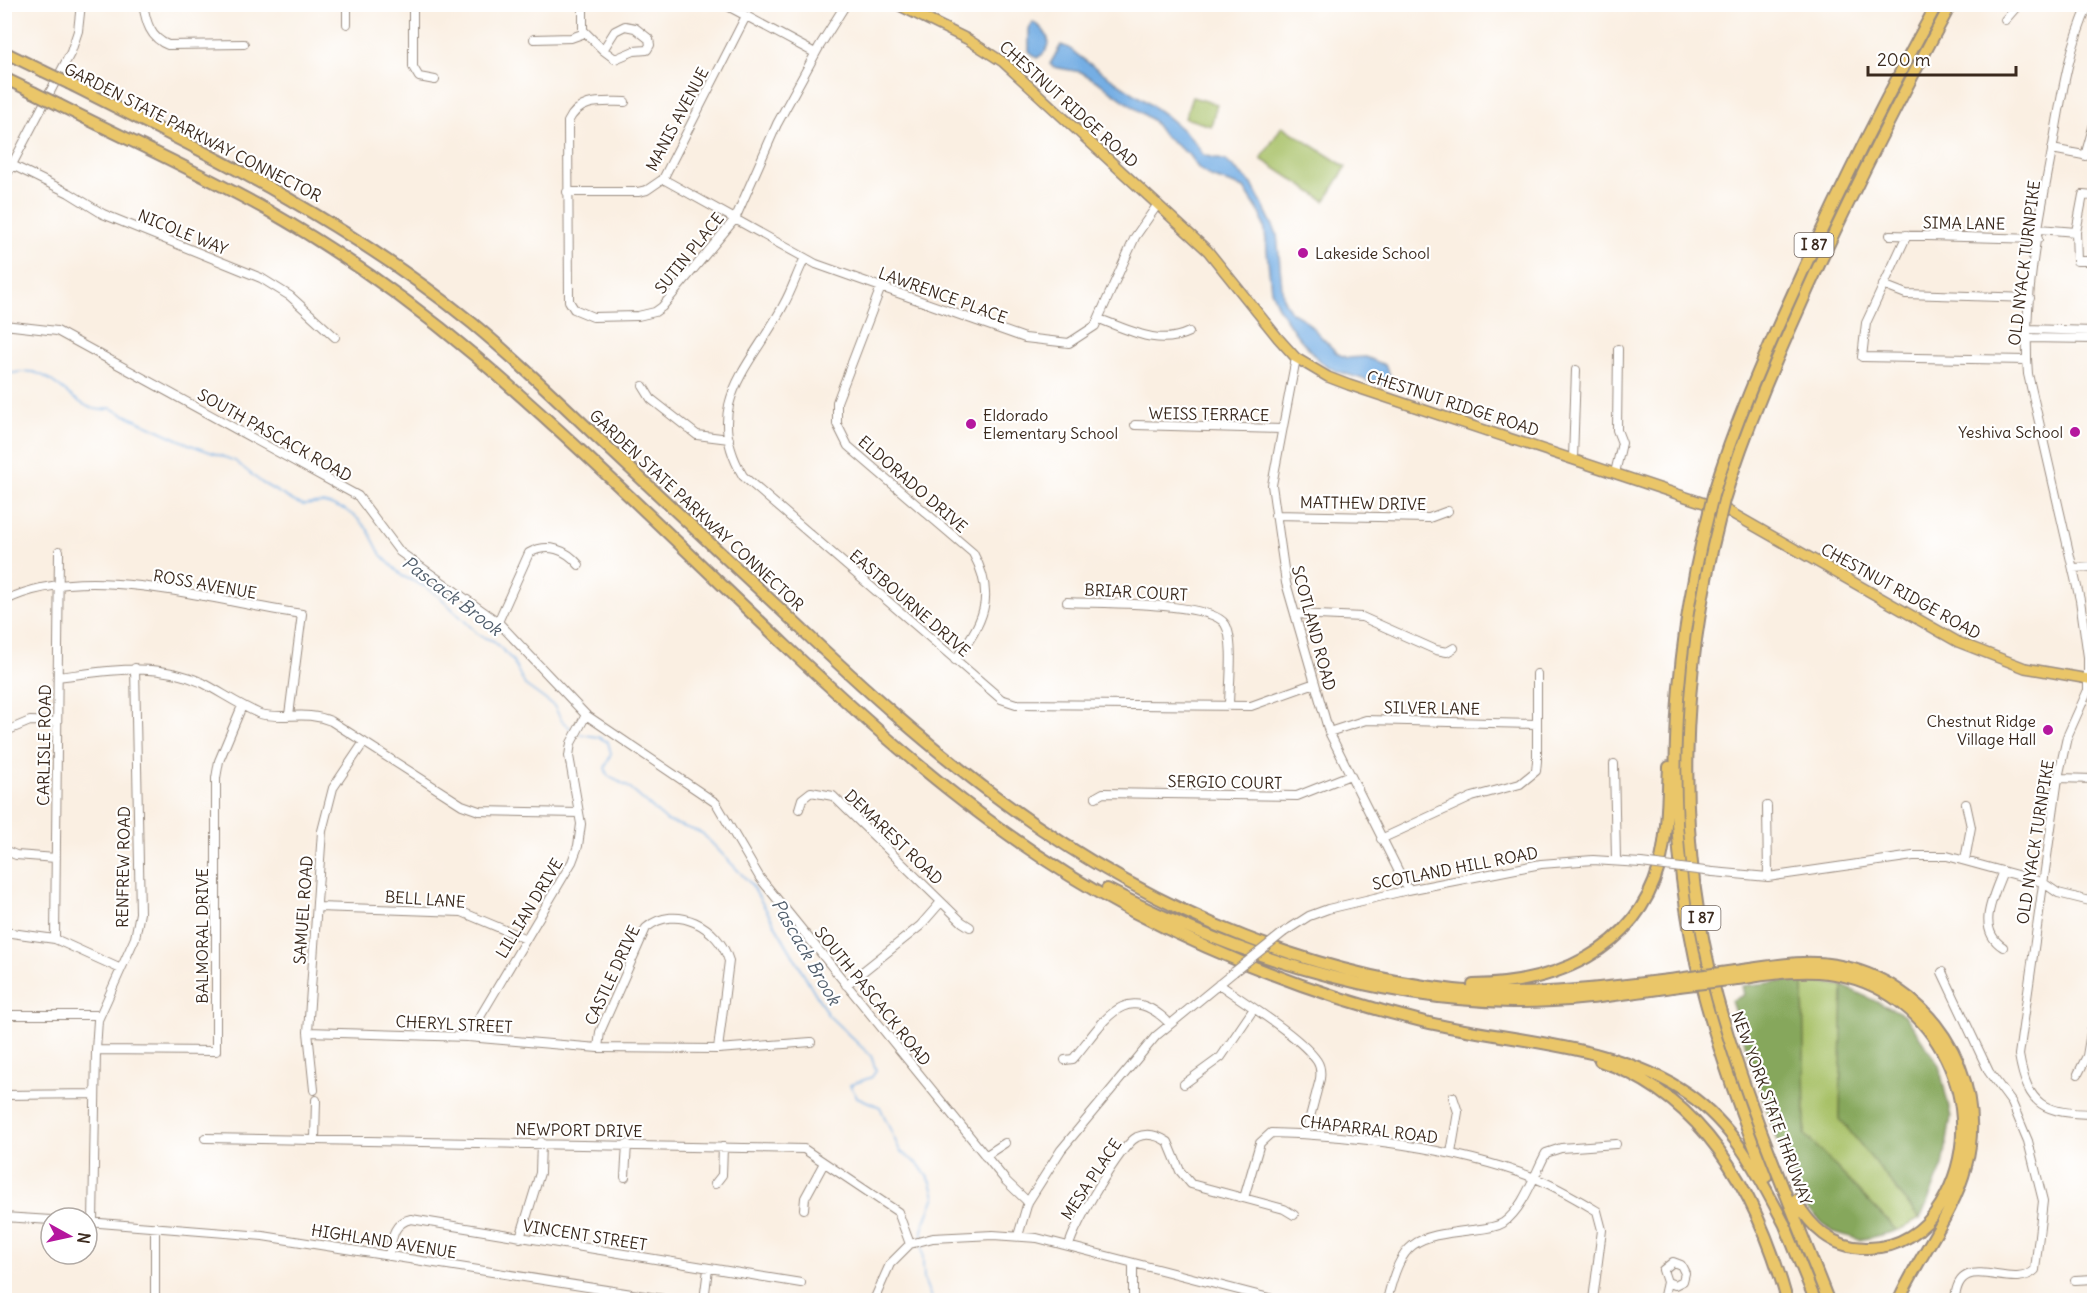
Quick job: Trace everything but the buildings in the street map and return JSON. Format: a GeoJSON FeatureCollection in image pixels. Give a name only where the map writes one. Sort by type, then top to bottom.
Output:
{"type":"FeatureCollection","features":[{"type":"Feature","properties":{"kind":"highway","name":"NEW YORK STATE THRUWAY"},"geometry":{"type":"LineString","coordinates":[[1815,1300],[1726,1072],[1706,1003],[1691,938],[1681,870],[1676,803],[1678,690],[1692,586],[1708,512],[1742,411],[1820,233],[1883,104],[1937,4]]}},
{"type":"Feature","properties":{"kind":"highway","name":"NEW YORK STATE THRUWAY"},"geometry":{"type":"LineString","coordinates":[[1828,1300],[1739,1069],[1717,997],[1702,925],[1692,847],[1688,758],[1690,691],[1701,603],[1720,517],[1761,395],[1826,249],[1890,117],[1951,4]]}},
{"type":"Feature","properties":{"kind":"highway","name":"GARDEN STATE PARKWAY CONNECTOR"},"geometry":{"type":"LineString","coordinates":[[4,52],[236,167],[298,202],[374,250],[447,303],[529,373],[889,712],[944,758],[1023,817],[1114,875],[1194,915],[1286,952],[1372,977]]}},
{"type":"Feature","properties":{"kind":"highway"},"geometry":{"type":"LineString","coordinates":[[4,78],[273,213],[356,266],[429,318],[524,400],[890,743],[963,803],[1010,836],[1127,908],[1205,946],[1280,977],[1410,1018],[1605,1056],[1640,1067],[1672,1083],[1700,1102],[1719,1120],[1744,1150],[1786,1229]]}},
{"type":"Feature","properties":{"kind":"highway"},"geometry":{"type":"LineString","coordinates":[[1372,977],[1461,985],[1524,981],[1573,967],[1614,939],[1643,903],[1659,864],[1678,690]]}},
{"type":"Feature","properties":{"kind":"highway"},"geometry":{"type":"LineString","coordinates":[[1010,836],[1115,893],[1197,930],[1283,961],[1369,985],[1441,997],[1514,1002],[1568,1000],[1809,963],[1836,965],[1862,972],[1895,987],[1917,1003],[1935,1023],[1955,1054],[1965,1079],[1970,1105],[1971,1132],[1968,1159],[1954,1199],[1899,1300]]}},
{"type":"Feature","properties":{"kind":"highway"},"geometry":{"type":"LineString","coordinates":[[1736,975],[1818,972],[1851,977],[1875,986],[1904,1004],[1928,1028],[1947,1057],[1959,1090],[1963,1132],[1955,1174],[1933,1216],[1905,1239],[1870,1248],[1856,1248],[1832,1240],[1808,1221],[1779,1175]]}},
{"type":"Feature","properties":{"kind":"highway"},"geometry":{"type":"LineString","coordinates":[[1372,977],[1442,988],[1514,993],[1678,983]]}},
{"type":"Feature","properties":{"kind":"highway"},"geometry":{"type":"LineString","coordinates":[[1551,1046],[1627,1072],[1665,1094],[1700,1125],[1726,1159],[1748,1198],[1771,1251],[1787,1300]]}},
{"type":"Feature","properties":{"kind":"main road","name":"CHESTNUT RIDGE ROAD"},"geometry":{"type":"LineString","coordinates":[[896,4],[967,39],[1002,62],[1208,250],[1296,358],[1328,377],[1704,501],[1740,516],[1930,628],[1976,651],[2045,673],[2092,680]]}},
{"type":"Feature","properties":{"kind":"street"},"geometry":{"type":"LineString","coordinates":[[4,180],[71,52],[78,31],[81,4]]}},
{"type":"Feature","properties":{"kind":"street"},"geometry":{"type":"LineString","coordinates":[[143,4],[148,26],[160,42],[168,45],[244,44]]}},
{"type":"Feature","properties":{"kind":"street"},"geometry":{"type":"LineString","coordinates":[[347,4],[348,24]]}},
{"type":"Feature","properties":{"kind":"street"},"geometry":{"type":"LineString","coordinates":[[413,4],[413,67],[419,77],[435,80]]}},
{"type":"Feature","properties":{"kind":"street"},"geometry":{"type":"LineString","coordinates":[[583,4],[585,33],[603,50],[617,59],[634,51],[647,50],[650,43],[635,28],[625,26],[615,31],[603,50]]}},
{"type":"Feature","properties":{"kind":"street"},"geometry":{"type":"LineString","coordinates":[[724,4],[815,53]]}},
{"type":"Feature","properties":{"kind":"street","name":"SUTIN PLACE"},"geometry":{"type":"LineString","coordinates":[[625,102],[584,104],[571,116],[567,129],[569,301],[574,309],[593,317],[638,316],[655,312],[715,246],[735,219],[777,124],[815,53],[846,4]]}},
{"type":"Feature","properties":{"kind":"street"},"geometry":{"type":"LineString","coordinates":[[2005,20],[2019,4]]}},
{"type":"Feature","properties":{"kind":"street","name":"OLD NYACK TURNPIKE"},"geometry":{"type":"LineString","coordinates":[[2089,4],[2068,58],[2039,229],[2030,298],[2026,360],[2084,620],[2092,680],[2063,749],[2019,1054],[2030,1090],[2042,1106],[2058,1113],[2094,1114]]}},
{"type":"Feature","properties":{"kind":"street","name":"MANIS AVENUE"},"geometry":{"type":"LineString","coordinates":[[567,192],[638,192],[647,190],[663,179],[746,16]]}},
{"type":"Feature","properties":{"kind":"street"},"geometry":{"type":"LineString","coordinates":[[534,39],[571,38],[585,33]]}},
{"type":"Feature","properties":{"kind":"street"},"geometry":{"type":"LineString","coordinates":[[2085,156],[2094,124]]}},
{"type":"Feature","properties":{"kind":"street"},"geometry":{"type":"LineString","coordinates":[[2052,149],[2094,157]]}},
{"type":"Feature","properties":{"kind":"street","name":"NICOLE WAY"},"geometry":{"type":"LineString","coordinates":[[12,165],[69,193],[103,214],[269,282],[290,296],[335,337]]}},
{"type":"Feature","properties":{"kind":"street","name":"LAWRENCE PLACE"},"geometry":{"type":"LineString","coordinates":[[663,179],[805,258],[1025,338],[1048,343],[1069,343],[1087,332],[1099,319],[1135,237],[1158,204]]}},
{"type":"Feature","properties":{"kind":"street"},"geometry":{"type":"LineString","coordinates":[[2094,196],[2083,195],[2076,232],[2077,261],[2094,261]]}},
{"type":"Feature","properties":{"kind":"street"},"geometry":{"type":"LineString","coordinates":[[2039,229],[2076,232]]}},
{"type":"Feature","properties":{"kind":"street","name":"SIMA LANE"},"geometry":{"type":"LineString","coordinates":[[1890,235],[2038,239]]}},
{"type":"Feature","properties":{"kind":"street"},"geometry":{"type":"LineString","coordinates":[[1907,235],[1866,323],[1862,357],[2026,360]]}},
{"type":"Feature","properties":{"kind":"street","name":"EASTBOURNE DRIVE"},"geometry":{"type":"LineString","coordinates":[[805,258],[785,304],[733,389],[726,422],[729,439],[743,476],[1001,699],[1016,704],[1251,706],[1315,683]]}},
{"type":"Feature","properties":{"kind":"street"},"geometry":{"type":"LineString","coordinates":[[1882,285],[1906,294],[2030,298]]}},
{"type":"Feature","properties":{"kind":"street","name":"ELDORADO DRIVE"},"geometry":{"type":"LineString","coordinates":[[881,287],[837,402],[837,424],[848,447],[973,553],[978,562],[985,586],[984,616],[976,632],[955,660]]}},
{"type":"Feature","properties":{"kind":"street"},"geometry":{"type":"LineString","coordinates":[[1099,319],[1154,340],[1176,338],[1189,332]]}},
{"type":"Feature","properties":{"kind":"street","name":"SOUTH PASCACK ROAD"},"geometry":{"type":"LineString","coordinates":[[4,325],[57,331],[358,496],[400,552],[498,622],[586,715],[716,802],[760,878],[985,1156],[1028,1202]]}},
{"type":"Feature","properties":{"kind":"street"},"geometry":{"type":"LineString","coordinates":[[2027,329],[2094,331]]}},
{"type":"Feature","properties":{"kind":"street"},"geometry":{"type":"LineString","coordinates":[[2027,338],[2094,339]]}},
{"type":"Feature","properties":{"kind":"street"},"geometry":{"type":"LineString","coordinates":[[1616,473],[1622,443],[1617,430],[1618,349]]}},
{"type":"Feature","properties":{"kind":"street","name":"SCOTLAND ROAD"},"geometry":{"type":"LineString","coordinates":[[1296,358],[1272,485],[1286,583],[1329,732],[1408,890]]}},
{"type":"Feature","properties":{"kind":"street"},"geometry":{"type":"LineString","coordinates":[[1573,459],[1576,370]]}},
{"type":"Feature","properties":{"kind":"street"},"geometry":{"type":"LineString","coordinates":[[643,386],[651,399],[697,435],[729,439]]}},
{"type":"Feature","properties":{"kind":"street","name":"WEISS TERRACE"},"geometry":{"type":"LineString","coordinates":[[1136,425],[1282,429]]}},
{"type":"Feature","properties":{"kind":"street","name":"MATTHEW DRIVE"},"geometry":{"type":"LineString","coordinates":[[1275,515],[1429,518],[1448,511]]}},
{"type":"Feature","properties":{"kind":"street"},"geometry":{"type":"LineString","coordinates":[[498,622],[529,553],[539,548],[562,550],[572,556],[579,565]]}},
{"type":"Feature","properties":{"kind":"street","name":"CARLISLE ROAD"},"geometry":{"type":"LineString","coordinates":[[55,939],[59,552]]}},
{"type":"Feature","properties":{"kind":"street"},"geometry":{"type":"LineString","coordinates":[[2073,568],[2094,567]]}},
{"type":"Feature","properties":{"kind":"street","name":"ROSS AVENUE"},"geometry":{"type":"LineString","coordinates":[[4,601],[21,593],[58,586],[110,584],[137,586],[302,614],[289,715]]}},
{"type":"Feature","properties":{"kind":"street","name":"BRIAR COURT"},"geometry":{"type":"LineString","coordinates":[[1067,602],[1194,608],[1224,622],[1229,635],[1229,706]]}},
{"type":"Feature","properties":{"kind":"street"},"geometry":{"type":"LineString","coordinates":[[1296,615],[1362,617],[1436,650],[1447,652],[1454,648]]}},
{"type":"Feature","properties":{"kind":"street"},"geometry":{"type":"LineString","coordinates":[[58,677],[135,668],[169,672],[202,683],[242,706],[270,716],[315,714],[364,742],[462,805],[479,811],[579,813]]}},
{"type":"Feature","properties":{"kind":"street","name":"RENFREW ROAD"},"geometry":{"type":"LineString","coordinates":[[91,1206],[96,1050],[100,1015],[135,938],[140,913],[135,668]]}},
{"type":"Feature","properties":{"kind":"street"},"geometry":{"type":"LineString","coordinates":[[1382,839],[1472,796],[1520,784],[1530,778],[1536,771],[1537,761],[1537,674]]}},
{"type":"Feature","properties":{"kind":"street","name":"BALMORAL DRIVE"},"geometry":{"type":"LineString","coordinates":[[96,1050],[216,1051],[216,778],[219,761],[242,706]]}},
{"type":"Feature","properties":{"kind":"street","name":"LILLIAN DRIVE"},"geometry":{"type":"LineString","coordinates":[[468,1037],[572,862],[578,846],[579,813],[569,756],[576,733],[586,715]]}},
{"type":"Feature","properties":{"kind":"street","name":"SILVER LANE"},"geometry":{"type":"LineString","coordinates":[[1329,732],[1366,720],[1537,723]]}},
{"type":"Feature","properties":{"kind":"street"},"geometry":{"type":"LineString","coordinates":[[4,732],[30,721],[57,722]]}},
{"type":"Feature","properties":{"kind":"street","name":"SAMUEL ROAD"},"geometry":{"type":"LineString","coordinates":[[314,1090],[308,1032],[325,810],[333,788],[364,742]]}},
{"type":"Feature","properties":{"kind":"street"},"geometry":{"type":"LineString","coordinates":[[1614,764],[1616,860]]}},
{"type":"Feature","properties":{"kind":"street","name":"SERGIO COURT"},"geometry":{"type":"LineString","coordinates":[[1096,796],[1103,793],[1297,796],[1350,775]]}},
{"type":"Feature","properties":{"kind":"street"},"geometry":{"type":"LineString","coordinates":[[2058,778],[2094,779]]}},
{"type":"Feature","properties":{"kind":"street","name":"DEMAREST ROAD"},"geometry":{"type":"LineString","coordinates":[[799,809],[802,798],[811,792],[833,796],[941,902],[970,927]]}},
{"type":"Feature","properties":{"kind":"street"},"geometry":{"type":"LineString","coordinates":[[1965,860],[1971,827],[1966,804]]}},
{"type":"Feature","properties":{"kind":"street"},"geometry":{"type":"LineString","coordinates":[[1767,806],[1768,878]]}},
{"type":"Feature","properties":{"kind":"street"},"geometry":{"type":"LineString","coordinates":[[4,850],[16,855],[56,858]]}},
{"type":"Feature","properties":{"kind":"street","name":"SCOTLAND HILL ROAD"},"geometry":{"type":"LineString","coordinates":[[1018,1236],[1028,1202],[1061,1150],[1170,1024],[1284,932],[1309,916],[1328,909],[1408,890],[1541,864],[1616,860],[1768,878],[1913,856],[1947,856],[1965,860],[2042,882],[2058,893],[2094,902]]}},
{"type":"Feature","properties":{"kind":"street"},"geometry":{"type":"LineString","coordinates":[[2003,871],[1990,906],[1988,926],[1990,934],[2003,947]]}},
{"type":"Feature","properties":{"kind":"street"},"geometry":{"type":"LineString","coordinates":[[846,985],[920,926],[941,902]]}},
{"type":"Feature","properties":{"kind":"street","name":"BELL LANE"},"geometry":{"type":"LineString","coordinates":[[318,907],[462,912],[526,939]]}},
{"type":"Feature","properties":{"kind":"street","name":"CASTLE DRIVE"},"geometry":{"type":"LineString","coordinates":[[598,1048],[600,1032],[646,928],[654,921],[676,916],[708,929],[726,950],[729,961],[718,1049]]}},
{"type":"Feature","properties":{"kind":"street"},"geometry":{"type":"LineString","coordinates":[[4,932],[55,939],[121,969]]}},
{"type":"Feature","properties":{"kind":"street"},"geometry":{"type":"LineString","coordinates":[[1942,972],[1989,1072],[2012,1103],[2028,1141],[2043,1201],[2036,1270],[2027,1278],[2018,1279],[1979,1272],[1970,1274],[1959,1282],[1954,1300]]}},
{"type":"Feature","properties":{"kind":"street"},"geometry":{"type":"LineString","coordinates":[[1219,984],[1305,1048],[1317,1062],[1321,1071],[1320,1079],[1306,1132]]}},
{"type":"Feature","properties":{"kind":"street"},"geometry":{"type":"LineString","coordinates":[[1065,1060],[1074,1059],[1112,1012],[1126,1005],[1139,1003],[1149,1006],[1170,1024]]}},
{"type":"Feature","properties":{"kind":"street"},"geometry":{"type":"LineString","coordinates":[[1184,1084],[1221,1057],[1253,1010]]}},
{"type":"Feature","properties":{"kind":"street"},"geometry":{"type":"LineString","coordinates":[[4,1015],[100,1015]]}},
{"type":"Feature","properties":{"kind":"street"},"geometry":{"type":"LineString","coordinates":[[2078,1074],[2087,1056],[2094,1016]]}},
{"type":"Feature","properties":{"kind":"street","name":"CHERYL STREET"},"geometry":{"type":"LineString","coordinates":[[308,1032],[468,1037],[598,1048],[718,1049],[812,1042]]}},
{"type":"Feature","properties":{"kind":"street"},"geometry":{"type":"LineString","coordinates":[[4,1095],[95,1094]]}},
{"type":"Feature","properties":{"kind":"street"},"geometry":{"type":"LineString","coordinates":[[1451,1153],[1458,1112],[1453,1096]]}},
{"type":"Feature","properties":{"kind":"street"},"geometry":{"type":"LineString","coordinates":[[315,1139],[316,1100]]}},
{"type":"Feature","properties":{"kind":"street","name":"CHAPARRAL ROAD"},"geometry":{"type":"LineString","coordinates":[[1244,1198],[1260,1143],[1271,1133],[1306,1132],[1451,1153],[1533,1177],[1597,1211],[1601,1220],[1593,1300]]}},
{"type":"Feature","properties":{"kind":"street","name":"MESA PLACE"},"geometry":{"type":"LineString","coordinates":[[1069,1246],[1077,1221],[1123,1151],[1139,1137],[1151,1135],[1168,1142],[1180,1171],[1191,1184],[1284,1209],[1294,1215]]}},
{"type":"Feature","properties":{"kind":"street","name":"NEWPORT DRIVE"},"geometry":{"type":"LineString","coordinates":[[205,1138],[541,1142],[804,1149],[898,1212],[912,1243]]}},
{"type":"Feature","properties":{"kind":"street"},"geometry":{"type":"LineString","coordinates":[[520,1238],[540,1173],[541,1142]]}},
{"type":"Feature","properties":{"kind":"street"},"geometry":{"type":"LineString","coordinates":[[985,1156],[1005,1143]]}},
{"type":"Feature","properties":{"kind":"street"},"geometry":{"type":"LineString","coordinates":[[625,1177],[627,1144]]}},
{"type":"Feature","properties":{"kind":"street"},"geometry":{"type":"LineString","coordinates":[[1387,1300],[1394,1274],[1416,1241],[1435,1234],[1502,1224],[1520,1205],[1546,1153],[1554,1149],[1616,1144]]}},
{"type":"Feature","properties":{"kind":"street"},"geometry":{"type":"LineString","coordinates":[[715,1184],[722,1175],[723,1147]]}},
{"type":"Feature","properties":{"kind":"street"},"geometry":{"type":"LineString","coordinates":[[804,1209],[805,1198],[824,1163]]}},
{"type":"Feature","properties":{"kind":"street"},"geometry":{"type":"LineString","coordinates":[[4,1217],[39,1219]]}},
{"type":"Feature","properties":{"kind":"street","name":"VINCENT STREET"},"geometry":{"type":"LineString","coordinates":[[389,1256],[395,1229],[402,1222],[411,1220],[801,1283]]}},
{"type":"Feature","properties":{"kind":"street","name":"HIGHLAND AVENUE"},"geometry":{"type":"LineString","coordinates":[[99,1223],[263,1236],[670,1300]]}},
{"type":"Feature","properties":{"kind":"street"},"geometry":{"type":"LineString","coordinates":[[155,1227],[155,1300]]}},
{"type":"Feature","properties":{"kind":"street"},"geometry":{"type":"LineString","coordinates":[[874,1300],[890,1264],[912,1243],[933,1238],[1018,1236],[1069,1246],[1277,1300]]}},
{"type":"Feature","properties":{"kind":"street"},"geometry":{"type":"LineString","coordinates":[[1133,1264],[1133,1300]]}},
{"type":"Feature","properties":{"kind":"street"},"geometry":{"type":"LineString","coordinates":[[704,1300],[708,1269]]}},
{"type":"Feature","properties":{"kind":"street"},"geometry":{"type":"LineString","coordinates":[[2075,1280],[2094,1279]]}},
{"type":"Feature","properties":{"kind":"street"},"geometry":{"type":"LineString","coordinates":[[1663,1300],[1666,1282]]}},
{"type":"Feature","properties":{"kind":"green space"},"geometry":{"type":"Polygon","coordinates":[[[1192,97],[1217,104],[1211,126],[1185,118],[1192,97]]]}},
{"type":"Feature","properties":{"kind":"green space"},"geometry":{"type":"Polygon","coordinates":[[[1282,126],[1346,167],[1325,201],[1261,159],[1282,126]]]}},
{"type":"Feature","properties":{"kind":"green space"},"geometry":{"type":"Polygon","coordinates":[[[1803,979],[1843,986],[1840,1118],[1920,1219],[1897,1231],[1805,1135],[1803,979]]]}},
{"type":"Feature","properties":{"kind":"green space"},"geometry":{"type":"Polygon","coordinates":[[[1803,979],[1805,1135],[1897,1231],[1860,1240],[1831,1231],[1806,1207],[1773,1129],[1731,1001],[1744,995],[1742,986],[1803,979]]]}},
{"type":"Feature","properties":{"kind":"green space"},"geometry":{"type":"Polygon","coordinates":[[[1843,986],[1905,1015],[1939,1065],[1951,1117],[1943,1166],[1920,1219],[1840,1119],[1843,986]]]}},
{"type":"Feature","properties":{"kind":"water"},"geometry":{"type":"Polygon","coordinates":[[[1033,22],[1043,30],[1048,40],[1047,49],[1037,58],[1029,51],[1029,29],[1033,22]]]}},
{"type":"Feature","properties":{"kind":"water"},"geometry":{"type":"Polygon","coordinates":[[[1061,45],[1069,48],[1161,112],[1179,126],[1203,155],[1226,161],[1252,184],[1277,234],[1283,298],[1291,312],[1305,320],[1338,354],[1347,358],[1366,357],[1385,365],[1394,383],[1386,386],[1336,371],[1319,361],[1296,334],[1278,307],[1271,290],[1265,231],[1261,215],[1244,188],[1211,177],[1199,169],[1188,154],[1164,136],[1153,121],[1098,82],[1081,72],[1053,67],[1050,64],[1061,45]]]}},
{"type":"Feature","properties":{"kind":"waterway","name":"Pascack Brook"},"geometry":{"type":"LineString","coordinates":[[4,375],[26,371],[42,375],[91,408],[100,410],[110,408],[191,445],[235,461],[262,483],[295,502],[303,505],[323,503],[344,509],[368,530],[381,555],[402,576],[426,587],[442,599],[480,636],[494,641],[513,661],[525,685],[554,706],[562,721],[575,732]]}},
{"type":"Feature","properties":{"kind":"waterway","name":"Pascack Brook"},"geometry":{"type":"LineString","coordinates":[[579,734],[598,737],[608,742],[611,754],[605,768],[608,776],[627,786],[667,821],[702,833],[751,884],[828,1015],[871,1056],[876,1070],[872,1077],[850,1085],[857,1097],[880,1107],[900,1151],[919,1165],[931,1182],[935,1196],[922,1230],[922,1238]]}},
{"type":"Feature","properties":{"kind":"waterway","name":"Pascack Brook"},"geometry":{"type":"LineString","coordinates":[[922,1243],[924,1280],[932,1300]]}},
{"type":"Feature","properties":{"kind":"place","name":"Lakeside School"},"geometry":{"type":"Point","coordinates":[1303,253]}},
{"type":"Feature","properties":{"kind":"place","name":"Eldorado Elementary School"},"geometry":{"type":"Point","coordinates":[971,424]}},
{"type":"Feature","properties":{"kind":"place","name":"Yeshiva School"},"geometry":{"type":"Point","coordinates":[2075,432]}},
{"type":"Feature","properties":{"kind":"place","name":"Chestnut Ridge Village Hall"},"geometry":{"type":"Point","coordinates":[2048,730]}}]}
